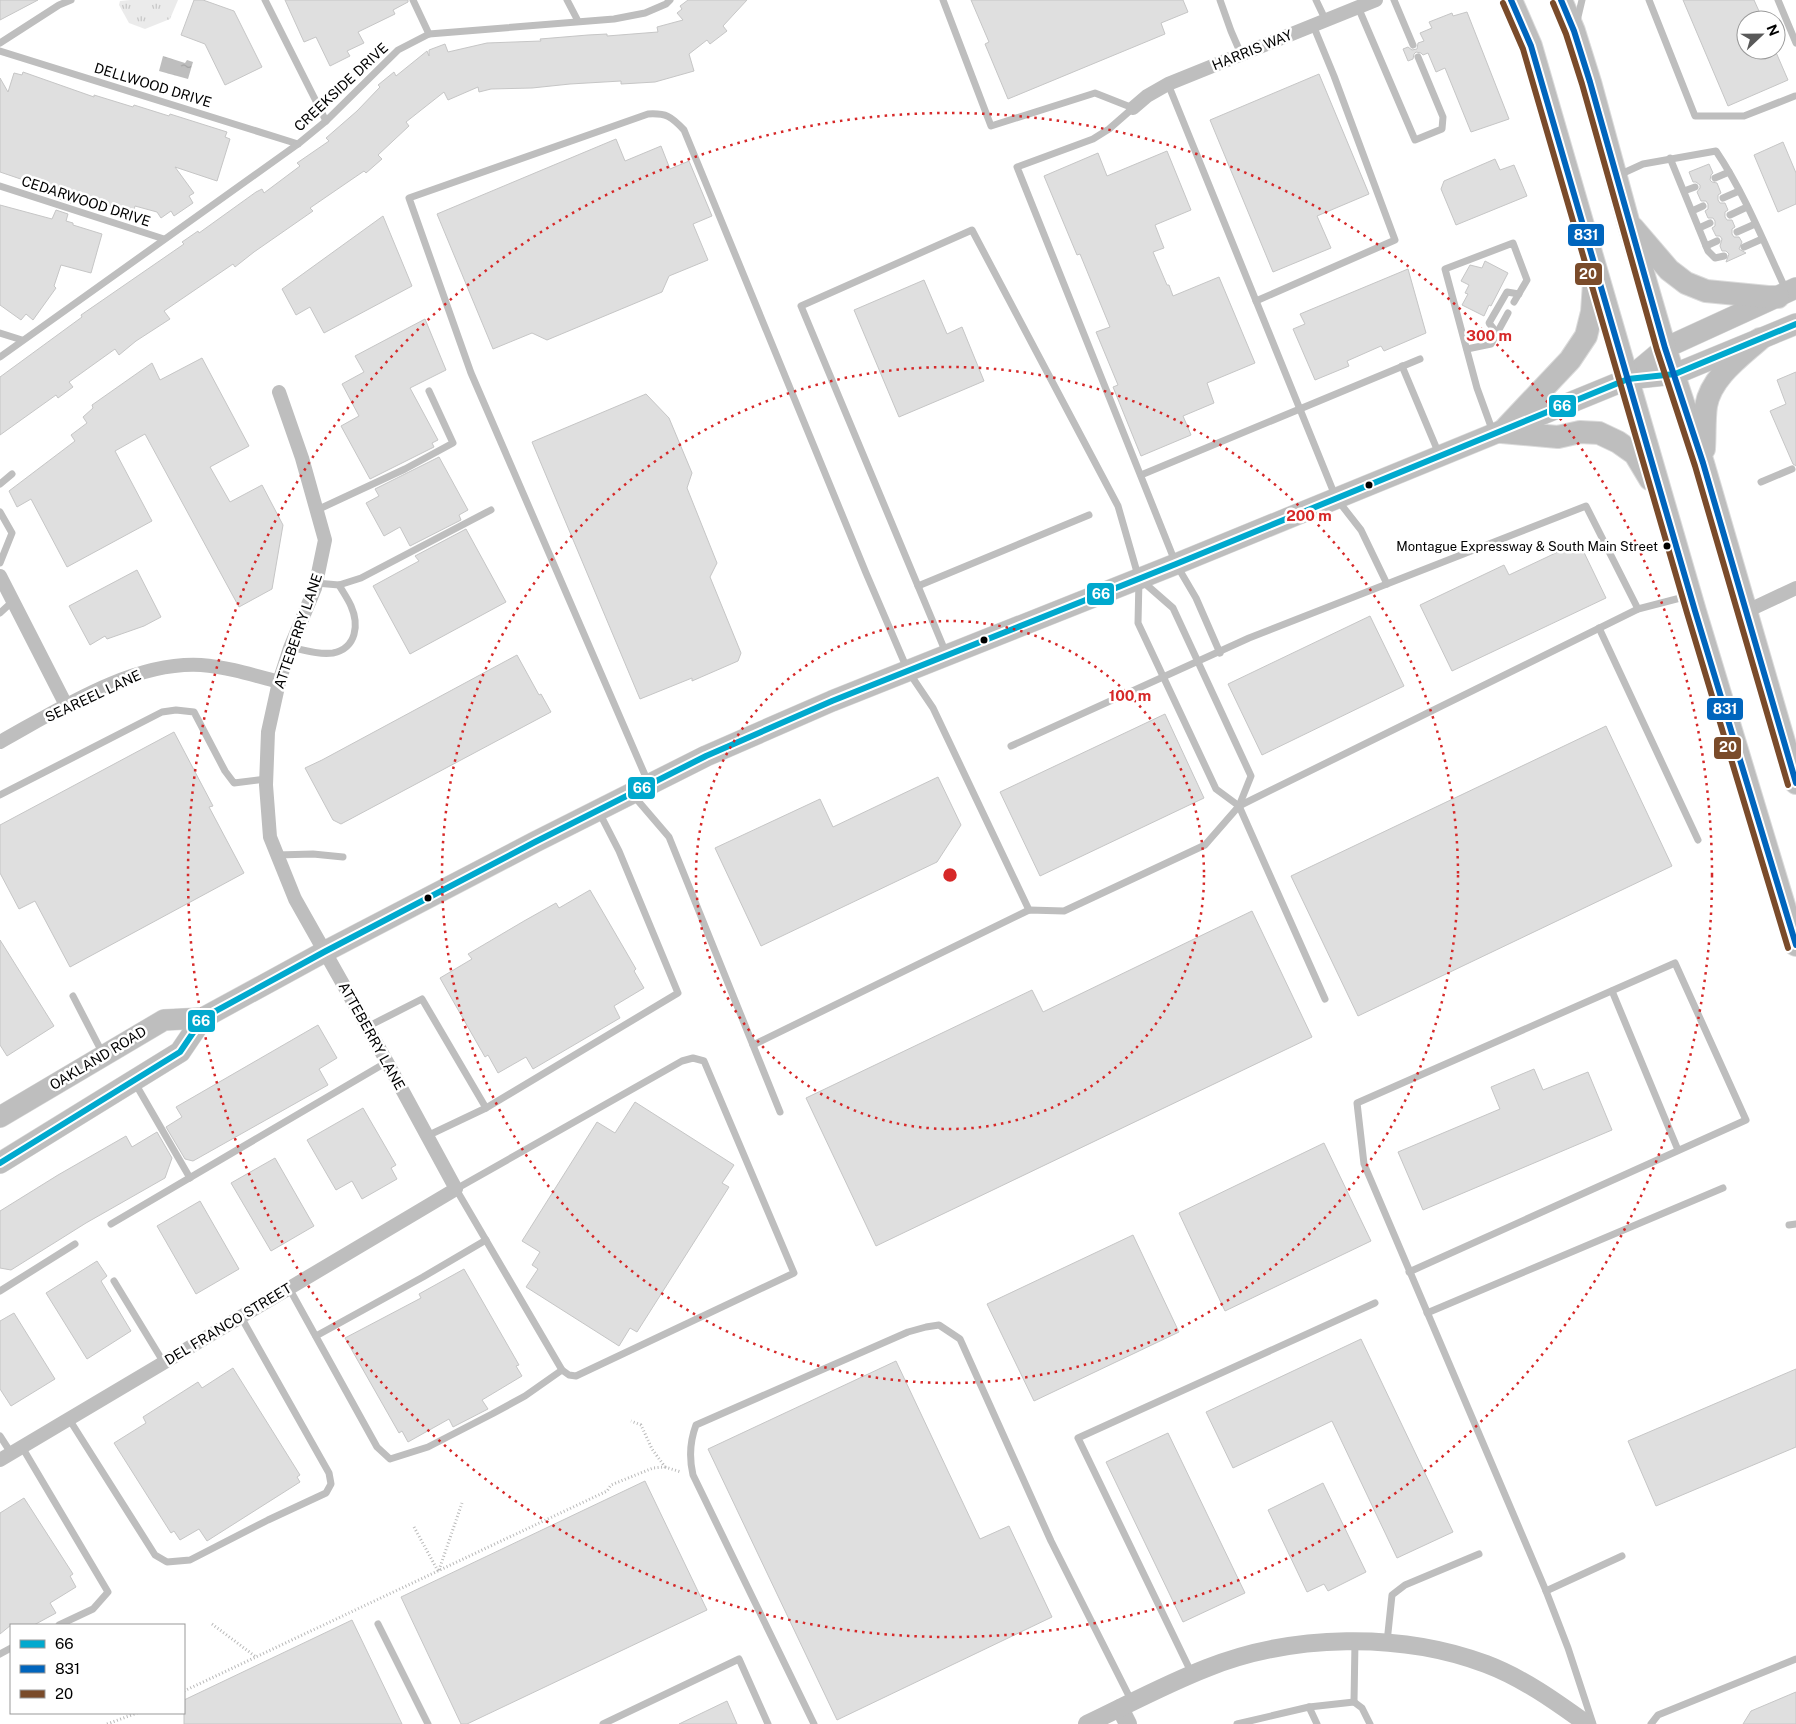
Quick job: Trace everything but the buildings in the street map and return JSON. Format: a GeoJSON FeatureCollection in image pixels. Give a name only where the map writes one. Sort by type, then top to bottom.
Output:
{"type":"FeatureCollection","features":[{"type":"Feature","properties":{"kind":"highway"},"geometry":{"type":"LineString","coordinates":[[1511,0],[1531,46],[1690,595],[1796,945]]}},
{"type":"Feature","properties":{"kind":"highway"},"geometry":{"type":"LineString","coordinates":[[1560,0],[1574,31],[1590,82],[1665,348],[1704,463],[1796,783]]}},
{"type":"Feature","properties":{"kind":"highway"},"geometry":{"type":"LineString","coordinates":[[1628,222],[1669,270],[1686,283],[1706,291],[1768,298],[1787,293]]}},
{"type":"Feature","properties":{"kind":"highway"},"geometry":{"type":"LineString","coordinates":[[1498,433],[1570,360],[1586,336],[1592,312],[1595,269]]}},
{"type":"Feature","properties":{"kind":"highway"},"geometry":{"type":"LineString","coordinates":[[1704,463],[1706,405],[1714,386],[1730,365],[1760,339]]}},
{"type":"Feature","properties":{"kind":"highway"},"geometry":{"type":"LineString","coordinates":[[1498,433],[1558,437],[1580,432],[1599,433],[1618,442],[1635,454],[1663,500]]}},
{"type":"Feature","properties":{"kind":"main road","name":"OAKLAND ROAD"},"geometry":{"type":"LineString","coordinates":[[1628,380],[1665,348],[1787,293]]}},
{"type":"Feature","properties":{"kind":"main road","name":"OAKLAND ROAD"},"geometry":{"type":"LineString","coordinates":[[0,1118],[104,1054],[164,1020],[203,1018],[324,952],[598,810],[732,745],[832,701],[1139,579],[1628,380],[1675,374],[1796,324]]}},
{"type":"Feature","properties":{"kind":"main road","name":"OAKLAND ROAD"},"geometry":{"type":"LineString","coordinates":[[0,1163],[180,1052],[203,1018]]}},
{"type":"Feature","properties":{"kind":"street","name":"HARRIS WAY"},"geometry":{"type":"LineString","coordinates":[[1133,108],[1147,96],[1168,84],[1376,0]]}},
{"type":"Feature","properties":{"kind":"street","name":"ATTEBERRY LANE"},"geometry":{"type":"LineString","coordinates":[[279,392],[302,458],[325,540],[316,583],[290,647],[279,682],[268,732],[266,778],[270,837],[295,899],[388,1062],[456,1189]]}},
{"type":"Feature","properties":{"kind":"street"},"geometry":{"type":"LineString","coordinates":[[0,576],[66,706]]}},
{"type":"Feature","properties":{"kind":"street"},"geometry":{"type":"LineString","coordinates":[[1747,611],[1796,588]]}},
{"type":"Feature","properties":{"kind":"street","name":"SEAREEL LANE"},"geometry":{"type":"LineString","coordinates":[[0,742],[119,680],[147,671],[173,666],[200,665],[235,670],[279,682]]}},
{"type":"Feature","properties":{"kind":"street","name":"DEL FRANCO STREET"},"geometry":{"type":"LineString","coordinates":[[11,1453],[456,1189]]}},
{"type":"Feature","properties":{"kind":"street"},"geometry":{"type":"LineString","coordinates":[[1087,1724],[1127,1712],[1192,1674],[1208,1667],[1260,1651],[1307,1643],[1355,1640],[1431,1649],[1486,1664],[1537,1688],[1587,1724]]}},
{"type":"Feature","properties":{"kind":"lane"},"geometry":{"type":"LineString","coordinates":[[0,43],[59,5],[71,0]]}},
{"type":"Feature","properties":{"kind":"lane"},"geometry":{"type":"LineString","coordinates":[[265,0],[326,121]]}},
{"type":"Feature","properties":{"kind":"lane"},"geometry":{"type":"LineString","coordinates":[[413,0],[429,34]]}},
{"type":"Feature","properties":{"kind":"lane"},"geometry":{"type":"LineString","coordinates":[[567,0],[578,21]]}},
{"type":"Feature","properties":{"kind":"lane","name":"CREEKSIDE DRIVE"},"geometry":{"type":"LineString","coordinates":[[0,357],[298,144],[326,121],[398,50],[429,34],[578,21],[614,20],[645,14],[666,4],[670,0]]}},
{"type":"Feature","properties":{"kind":"lane"},"geometry":{"type":"LineString","coordinates":[[943,0],[991,126],[1095,93],[1133,108],[1109,129],[1093,139],[1017,167],[1176,564],[1196,598],[1220,653]]}},
{"type":"Feature","properties":{"kind":"lane"},"geometry":{"type":"LineString","coordinates":[[1220,0],[1241,54]]}},
{"type":"Feature","properties":{"kind":"lane"},"geometry":{"type":"LineString","coordinates":[[1256,301],[1395,240],[1334,76],[1319,23],[1316,0]]}},
{"type":"Feature","properties":{"kind":"lane"},"geometry":{"type":"LineString","coordinates":[[1394,0],[1413,45]]}},
{"type":"Feature","properties":{"kind":"lane"},"geometry":{"type":"LineString","coordinates":[[1574,31],[1582,0]]}},
{"type":"Feature","properties":{"kind":"lane"},"geometry":{"type":"LineString","coordinates":[[1649,0],[1695,116],[1744,116],[1796,95]]}},
{"type":"Feature","properties":{"kind":"lane"},"geometry":{"type":"LineString","coordinates":[[1778,0],[1796,43]]}},
{"type":"Feature","properties":{"kind":"lane"},"geometry":{"type":"LineString","coordinates":[[1358,7],[1415,140],[1442,129],[1442,117],[1418,57]]}},
{"type":"Feature","properties":{"kind":"lane","name":"DELLWOOD DRIVE"},"geometry":{"type":"LineString","coordinates":[[0,51],[298,144]]}},
{"type":"Feature","properties":{"kind":"lane"},"geometry":{"type":"LineString","coordinates":[[1168,84],[1336,498],[1361,530],[1387,584]]}},
{"type":"Feature","properties":{"kind":"lane"},"geometry":{"type":"LineString","coordinates":[[780,1112],[669,837],[640,789],[471,373],[409,198],[648,114],[660,114],[673,118],[684,130],[908,671],[933,708],[1029,910]]}},
{"type":"Feature","properties":{"kind":"lane"},"geometry":{"type":"LineString","coordinates":[[1616,176],[1642,164],[1716,151],[1748,207],[1787,293]]}},
{"type":"Feature","properties":{"kind":"lane"},"geometry":{"type":"LineString","coordinates":[[1670,158],[1708,251],[1715,258],[1724,256]]}},
{"type":"Feature","properties":{"kind":"lane"},"geometry":{"type":"LineString","coordinates":[[1715,178],[1729,172]]}},
{"type":"Feature","properties":{"kind":"lane","name":"CEDARWOOD DRIVE"},"geometry":{"type":"LineString","coordinates":[[0,186],[164,238]]}},
{"type":"Feature","properties":{"kind":"lane"},"geometry":{"type":"LineString","coordinates":[[1684,192],[1695,187]]}},
{"type":"Feature","properties":{"kind":"lane"},"geometry":{"type":"LineString","coordinates":[[1723,198],[1739,191]]}},
{"type":"Feature","properties":{"kind":"lane"},"geometry":{"type":"LineString","coordinates":[[1692,211],[1703,206]]}},
{"type":"Feature","properties":{"kind":"lane"},"geometry":{"type":"LineString","coordinates":[[1730,215],[1748,207]]}},
{"type":"Feature","properties":{"kind":"lane"},"geometry":{"type":"LineString","coordinates":[[1698,228],[1710,223]]}},
{"type":"Feature","properties":{"kind":"lane"},"geometry":{"type":"LineString","coordinates":[[1737,232],[1756,224]]}},
{"type":"Feature","properties":{"kind":"lane"},"geometry":{"type":"LineString","coordinates":[[947,656],[801,306],[972,230],[1118,506],[1139,579],[1138,623],[1216,788],[1239,806],[1325,999]]}},
{"type":"Feature","properties":{"kind":"lane"},"geometry":{"type":"LineString","coordinates":[[1744,247],[1762,239]]}},
{"type":"Feature","properties":{"kind":"lane"},"geometry":{"type":"LineString","coordinates":[[1706,246],[1718,241]]}},
{"type":"Feature","properties":{"kind":"lane"},"geometry":{"type":"LineString","coordinates":[[1498,433],[1477,388],[1445,269],[1513,243],[1527,280],[1514,302]]}},
{"type":"Feature","properties":{"kind":"lane"},"geometry":{"type":"LineString","coordinates":[[1497,333],[1489,323],[1507,292],[1519,294]]}},
{"type":"Feature","properties":{"kind":"lane"},"geometry":{"type":"LineString","coordinates":[[1467,349],[1491,344],[1508,313]]}},
{"type":"Feature","properties":{"kind":"lane"},"geometry":{"type":"LineString","coordinates":[[0,333],[22,340]]}},
{"type":"Feature","properties":{"kind":"lane"},"geometry":{"type":"LineString","coordinates":[[1141,475],[1420,359]]}},
{"type":"Feature","properties":{"kind":"lane"},"geometry":{"type":"LineString","coordinates":[[1402,366],[1440,456]]}},
{"type":"Feature","properties":{"kind":"lane"},"geometry":{"type":"LineString","coordinates":[[317,510],[404,469],[453,443],[429,391]]}},
{"type":"Feature","properties":{"kind":"lane"},"geometry":{"type":"LineString","coordinates":[[1762,482],[1792,469]]}},
{"type":"Feature","properties":{"kind":"lane"},"geometry":{"type":"LineString","coordinates":[[0,484],[12,474]]}},
{"type":"Feature","properties":{"kind":"lane"},"geometry":{"type":"LineString","coordinates":[[1011,746],[1220,653],[1249,638],[1586,506],[1638,609]]}},
{"type":"Feature","properties":{"kind":"lane"},"geometry":{"type":"LineString","coordinates":[[316,583],[339,585],[361,578],[492,510]]}},
{"type":"Feature","properties":{"kind":"lane"},"geometry":{"type":"LineString","coordinates":[[0,512],[12,532],[0,563]]}},
{"type":"Feature","properties":{"kind":"lane"},"geometry":{"type":"LineString","coordinates":[[918,586],[1089,515]]}},
{"type":"Feature","properties":{"kind":"lane"},"geometry":{"type":"LineString","coordinates":[[753,1045],[1029,910],[1064,912],[1205,845],[1239,806],[1251,776],[1173,608],[1139,579]]}},
{"type":"Feature","properties":{"kind":"lane"},"geometry":{"type":"LineString","coordinates":[[290,647],[320,653],[335,652],[350,644],[356,631],[351,606],[339,585]]}},
{"type":"Feature","properties":{"kind":"lane"},"geometry":{"type":"LineString","coordinates":[[1239,806],[1638,609],[1690,595]]}},
{"type":"Feature","properties":{"kind":"lane"},"geometry":{"type":"LineString","coordinates":[[0,613],[13,601]]}},
{"type":"Feature","properties":{"kind":"lane"},"geometry":{"type":"LineString","coordinates":[[1599,628],[1698,840]]}},
{"type":"Feature","properties":{"kind":"lane"},"geometry":{"type":"LineString","coordinates":[[0,794],[162,712],[176,710],[194,712],[225,771],[234,782],[266,778]]}},
{"type":"Feature","properties":{"kind":"lane"},"geometry":{"type":"LineString","coordinates":[[427,1136],[486,1108],[678,993],[619,851],[598,810]]}},
{"type":"Feature","properties":{"kind":"lane"},"geometry":{"type":"LineString","coordinates":[[277,855],[313,854],[343,857]]}},
{"type":"Feature","properties":{"kind":"lane"},"geometry":{"type":"LineString","coordinates":[[1409,1272],[1746,1120],[1676,963],[1357,1103],[1364,1164],[1409,1272],[1546,1592],[1568,1648],[1593,1724]]}},
{"type":"Feature","properties":{"kind":"lane"},"geometry":{"type":"LineString","coordinates":[[1612,991],[1678,1150]]}},
{"type":"Feature","properties":{"kind":"lane"},"geometry":{"type":"LineString","coordinates":[[73,996],[104,1054]]}},
{"type":"Feature","properties":{"kind":"lane"},"geometry":{"type":"LineString","coordinates":[[367,1026],[422,999],[486,1108]]}},
{"type":"Feature","properties":{"kind":"lane"},"geometry":{"type":"LineString","coordinates":[[693,1058],[704,1061],[794,1273],[576,1376],[569,1375],[562,1370],[486,1240],[456,1189],[682,1061],[693,1058]]}},
{"type":"Feature","properties":{"kind":"lane"},"geometry":{"type":"LineString","coordinates":[[111,1224],[388,1062]]}},
{"type":"Feature","properties":{"kind":"lane"},"geometry":{"type":"LineString","coordinates":[[134,1081],[190,1178]]}},
{"type":"Feature","properties":{"kind":"lane"},"geometry":{"type":"LineString","coordinates":[[1427,1313],[1723,1188]]}},
{"type":"Feature","properties":{"kind":"lane"},"geometry":{"type":"LineString","coordinates":[[316,1336],[423,1278],[486,1240]]}},
{"type":"Feature","properties":{"kind":"lane"},"geometry":{"type":"LineString","coordinates":[[0,1280],[2,1289],[75,1244]]}},
{"type":"Feature","properties":{"kind":"lane"},"geometry":{"type":"LineString","coordinates":[[114,1281],[164,1362]]}},
{"type":"Feature","properties":{"kind":"lane"},"geometry":{"type":"LineString","coordinates":[[290,1288],[377,1447],[390,1459],[428,1447],[492,1414],[525,1396],[562,1370]]}},
{"type":"Feature","properties":{"kind":"lane"},"geometry":{"type":"LineString","coordinates":[[1192,1674],[1078,1438],[1375,1303]]}},
{"type":"Feature","properties":{"kind":"lane"},"geometry":{"type":"LineString","coordinates":[[69,1419],[155,1554],[167,1562],[190,1560],[326,1493],[331,1484],[329,1472],[241,1316]]}},
{"type":"Feature","properties":{"kind":"lane"},"geometry":{"type":"LineString","coordinates":[[814,1724],[693,1475],[691,1466],[691,1437],[696,1424],[908,1332],[926,1326],[939,1325],[960,1339],[1127,1712]]}},
{"type":"Feature","properties":{"kind":"lane"},"geometry":{"type":"LineString","coordinates":[[0,1436],[108,1592],[93,1609],[61,1624]]}},
{"type":"Feature","properties":{"kind":"lane"},"geometry":{"type":"LineString","coordinates":[[1387,1643],[1392,1595],[1404,1585],[1479,1554]]}},
{"type":"Feature","properties":{"kind":"lane"},"geometry":{"type":"LineString","coordinates":[[1546,1592],[1622,1556]]}},
{"type":"Feature","properties":{"kind":"lane"},"geometry":{"type":"LineString","coordinates":[[378,1624],[428,1724]]}},
{"type":"Feature","properties":{"kind":"lane"},"geometry":{"type":"LineString","coordinates":[[1354,1702],[1355,1640]]}},
{"type":"Feature","properties":{"kind":"lane"},"geometry":{"type":"LineString","coordinates":[[603,1724],[739,1658],[768,1724]]}},
{"type":"Feature","properties":{"kind":"lane"},"geometry":{"type":"LineString","coordinates":[[1651,1724],[1658,1715],[1796,1659]]}},
{"type":"Feature","properties":{"kind":"lane"},"geometry":{"type":"LineString","coordinates":[[1237,1724],[1309,1706],[1354,1702],[1362,1708],[1370,1724]]}},
{"type":"Feature","properties":{"kind":"lane"},"geometry":{"type":"LineString","coordinates":[[1309,1706],[1317,1724]]}},
{"type":"Feature","properties":{"kind":"path"},"geometry":{"type":"LineString","coordinates":[[185,1691],[607,1491],[611,1485],[653,1468],[664,1467],[640,1425],[632,1422]]}},
{"type":"Feature","properties":{"kind":"path"},"geometry":{"type":"LineString","coordinates":[[438,1571],[462,1503]]}},
{"type":"Feature","properties":{"kind":"path"},"geometry":{"type":"LineString","coordinates":[[414,1527],[438,1571]]}},
{"type":"Feature","properties":{"kind":"path"},"geometry":{"type":"LineString","coordinates":[[212,1624],[256,1657]]}},
{"type":"Feature","properties":{"kind":"path"},"geometry":{"type":"LineString","coordinates":[[107,1724],[134,1714]]}},
{"type":"Feature","properties":{"kind":"green space"},"geometry":{"type":"Polygon","coordinates":[[[178,0],[170,19],[145,29],[129,23],[119,5],[120,1],[178,0]]]}},
{"type":"Feature","properties":{"kind":"water"},"geometry":{"type":"Polygon","coordinates":[[[163,56],[185,63],[187,60],[193,62],[188,79],[159,71],[163,56]]]}},
{"type":"Feature","properties":{"kind":"transit line","name":"831"},"geometry":{"type":"LineString","coordinates":[[1511,0],[1531,46],[1695,611],[1796,945]]}},
{"type":"Feature","properties":{"kind":"transit line","name":"831"},"geometry":{"type":"LineString","coordinates":[[1561,0],[1574,31],[1590,82],[1665,348],[1703,463],[1796,783]]}},
{"type":"Feature","properties":{"kind":"transit line","name":"20"},"geometry":{"type":"LineString","coordinates":[[1503,3],[1523,49],[1687,613],[1788,948]]}},
{"type":"Feature","properties":{"kind":"transit line","name":"20"},"geometry":{"type":"LineString","coordinates":[[1553,3],[1566,34],[1582,84],[1657,350],[1695,466],[1788,785]]}},
{"type":"Feature","properties":{"kind":"transit line","name":"66"},"geometry":{"type":"LineString","coordinates":[[0,1163],[180,1052],[203,1018],[324,952],[535,842],[706,756],[832,701],[1176,564],[1628,379],[1675,374],[1796,324]]}},
{"type":"Feature","properties":{"kind":"place","name":"Montague Expressway & South Main Street"},"geometry":{"type":"Point","coordinates":[1667,546]}}]}
